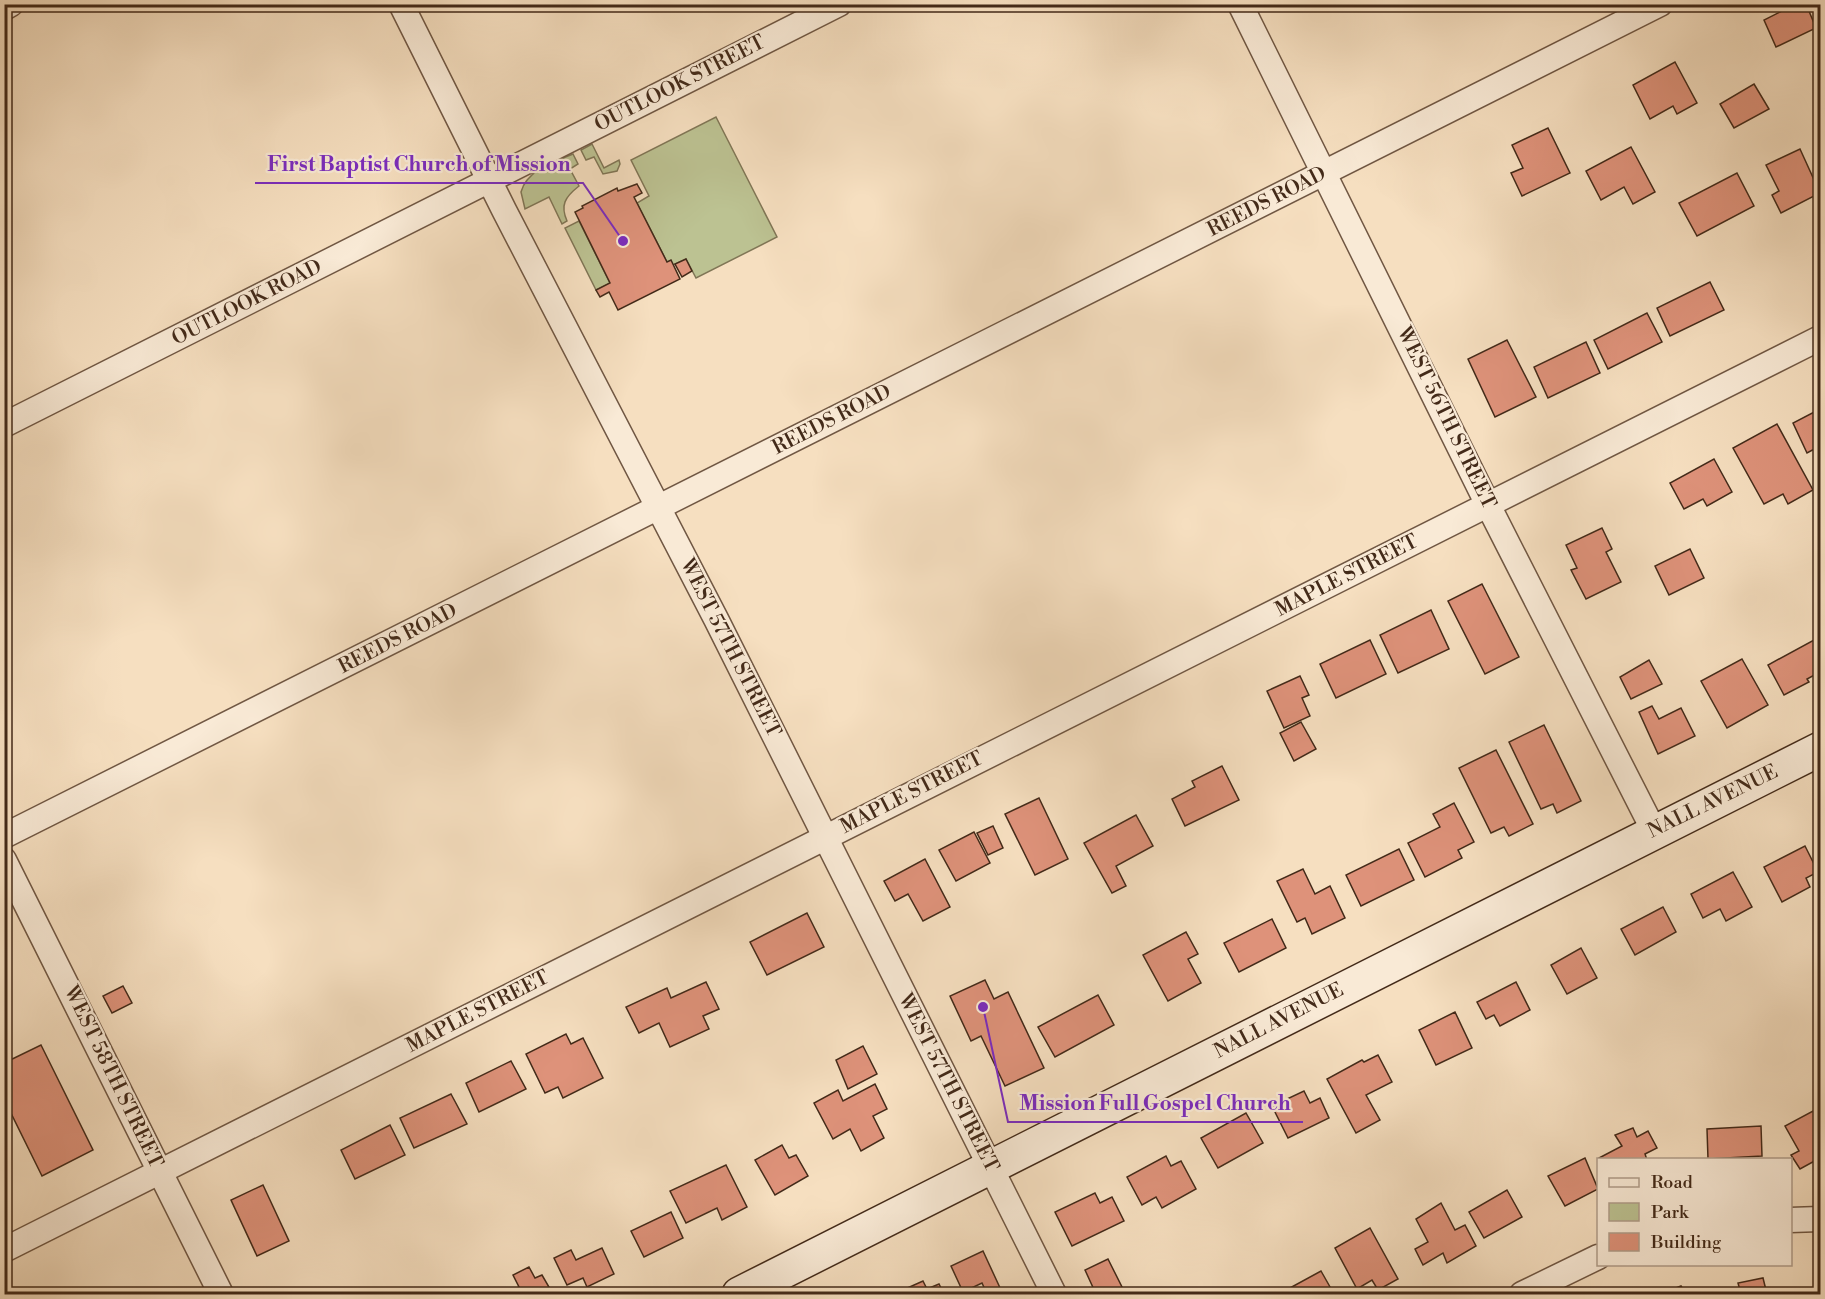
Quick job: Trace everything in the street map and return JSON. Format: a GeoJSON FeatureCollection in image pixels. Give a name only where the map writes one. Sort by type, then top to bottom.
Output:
{"type":"FeatureCollection","features":[{"type":"Feature","properties":{"kind":"street"},"geometry":{"type":"LineString","coordinates":[[4,8],[11,4]]}},
{"type":"Feature","properties":{"kind":"street","name":"WEST 57TH STREET"},"geometry":{"type":"LineString","coordinates":[[401,4],[489,180],[716,619],[1054,1294]]}},
{"type":"Feature","properties":{"kind":"street","name":"OUTLOOK STREET"},"geometry":{"type":"LineString","coordinates":[[489,180],[838,4]]}},
{"type":"Feature","properties":{"kind":"street","name":"WEST 56TH STREET"},"geometry":{"type":"LineString","coordinates":[[1239,4],[1488,505],[1654,831]]}},
{"type":"Feature","properties":{"kind":"street","name":"REEDS ROAD"},"geometry":{"type":"LineString","coordinates":[[4,836],[1660,4]]}},
{"type":"Feature","properties":{"kind":"street","name":"OUTLOOK ROAD"},"geometry":{"type":"LineString","coordinates":[[4,425],[489,180]]}},
{"type":"Feature","properties":{"kind":"street","name":"MAPLE STREET"},"geometry":{"type":"LineString","coordinates":[[4,1250],[1821,338]]}},
{"type":"Feature","properties":{"kind":"street","name":"NALL AVENUE"},"geometry":{"type":"LineString","coordinates":[[739,1294],[1654,831],[1821,749]]}},
{"type":"Feature","properties":{"kind":"street","name":"WEST 58TH STREET"},"geometry":{"type":"LineString","coordinates":[[4,860],[221,1294]]}},
{"type":"Feature","properties":{"kind":"street"},"geometry":{"type":"LineString","coordinates":[[1792,1220],[1821,1219]]}},
{"type":"Feature","properties":{"kind":"street"},"geometry":{"type":"LineString","coordinates":[[1522,1294],[1597,1258]]}},
{"type":"Feature","properties":{"kind":"green space"},"geometry":{"type":"Polygon","coordinates":[[[716,117],[777,237],[696,278],[686,259],[673,265],[667,262],[637,203],[649,196],[631,160],[716,117]]]}},
{"type":"Feature","properties":{"kind":"green space"},"geometry":{"type":"Polygon","coordinates":[[[592,144],[604,168],[619,160],[617,171],[603,174],[594,157],[586,160],[581,150],[592,144]]]}},
{"type":"Feature","properties":{"kind":"green space"},"geometry":{"type":"Polygon","coordinates":[[[573,154],[578,164],[570,169],[579,186],[565,202],[564,210],[567,221],[562,224],[549,197],[525,209],[521,192],[529,178],[542,168],[573,154]]]}},
{"type":"Feature","properties":{"kind":"green space"},"geometry":{"type":"Polygon","coordinates":[[[579,221],[610,283],[596,290],[565,228],[579,221]]]}},
{"type":"Feature","properties":{"kind":"building"},"geometry":{"type":"Polygon","coordinates":[[[1796,4],[1806,4],[1816,28],[1776,47],[1764,20],[1796,4]]]}},
{"type":"Feature","properties":{"kind":"building"},"geometry":{"type":"Polygon","coordinates":[[[1675,62],[1697,103],[1677,114],[1673,106],[1650,119],[1633,85],[1675,62]]]}},
{"type":"Feature","properties":{"kind":"building"},"geometry":{"type":"Polygon","coordinates":[[[1754,84],[1769,109],[1734,128],[1720,104],[1754,84]]]}},
{"type":"Feature","properties":{"kind":"building"},"geometry":{"type":"Polygon","coordinates":[[[1548,128],[1570,173],[1522,196],[1511,173],[1523,168],[1512,145],[1548,128]]]}},
{"type":"Feature","properties":{"kind":"building"},"geometry":{"type":"Polygon","coordinates":[[[1631,147],[1655,192],[1633,204],[1624,187],[1601,200],[1586,171],[1631,147]]]}},
{"type":"Feature","properties":{"kind":"building"},"geometry":{"type":"Polygon","coordinates":[[[1800,149],[1820,193],[1781,213],[1772,195],[1779,191],[1766,165],[1800,149]]]}},
{"type":"Feature","properties":{"kind":"building"},"geometry":{"type":"Polygon","coordinates":[[[1737,173],[1754,206],[1697,236],[1679,203],[1737,173]]]}},
{"type":"Feature","properties":{"kind":"building"},"geometry":{"type":"Polygon","coordinates":[[[637,184],[642,193],[634,197],[667,262],[671,260],[680,279],[618,310],[609,292],[600,297],[596,290],[610,283],[575,212],[617,188],[618,191],[637,184]]]}},
{"type":"Feature","properties":{"kind":"building"},"geometry":{"type":"Polygon","coordinates":[[[686,259],[692,271],[682,277],[675,264],[686,259]]]}},
{"type":"Feature","properties":{"kind":"building"},"geometry":{"type":"Polygon","coordinates":[[[1710,282],[1724,310],[1670,336],[1657,308],[1710,282]]]}},
{"type":"Feature","properties":{"kind":"building"},"geometry":{"type":"Polygon","coordinates":[[[1647,313],[1662,342],[1608,369],[1594,340],[1647,313]]]}},
{"type":"Feature","properties":{"kind":"building"},"geometry":{"type":"Polygon","coordinates":[[[1507,340],[1536,397],[1495,417],[1468,359],[1507,340]]]}},
{"type":"Feature","properties":{"kind":"building"},"geometry":{"type":"Polygon","coordinates":[[[1586,342],[1600,373],[1548,398],[1534,367],[1586,342]]]}},
{"type":"Feature","properties":{"kind":"building"},"geometry":{"type":"Polygon","coordinates":[[[1820,409],[1820,446],[1807,453],[1793,423],[1820,409]]]}},
{"type":"Feature","properties":{"kind":"building"},"geometry":{"type":"Polygon","coordinates":[[[1777,424],[1813,490],[1788,504],[1783,494],[1764,504],[1733,448],[1777,424]]]}},
{"type":"Feature","properties":{"kind":"building"},"geometry":{"type":"Polygon","coordinates":[[[1714,459],[1732,492],[1707,506],[1703,499],[1684,509],[1670,483],[1714,459]]]}},
{"type":"Feature","properties":{"kind":"building"},"geometry":{"type":"Polygon","coordinates":[[[1602,528],[1612,549],[1606,552],[1621,582],[1586,599],[1571,570],[1577,568],[1566,545],[1602,528]]]}},
{"type":"Feature","properties":{"kind":"building"},"geometry":{"type":"Polygon","coordinates":[[[1690,549],[1704,578],[1669,595],[1655,566],[1690,549]]]}},
{"type":"Feature","properties":{"kind":"building"},"geometry":{"type":"Polygon","coordinates":[[[1482,584],[1519,657],[1485,674],[1448,601],[1482,584]]]}},
{"type":"Feature","properties":{"kind":"building"},"geometry":{"type":"Polygon","coordinates":[[[1431,610],[1449,649],[1398,673],[1380,635],[1431,610]]]}},
{"type":"Feature","properties":{"kind":"building"},"geometry":{"type":"Polygon","coordinates":[[[1370,640],[1386,674],[1336,698],[1320,664],[1370,640]]]}},
{"type":"Feature","properties":{"kind":"building"},"geometry":{"type":"Polygon","coordinates":[[[1814,640],[1820,652],[1820,672],[1807,679],[1809,682],[1784,695],[1768,665],[1814,640]]]}},
{"type":"Feature","properties":{"kind":"building"},"geometry":{"type":"Polygon","coordinates":[[[1742,659],[1768,705],[1727,728],[1701,681],[1742,659]]]}},
{"type":"Feature","properties":{"kind":"building"},"geometry":{"type":"Polygon","coordinates":[[[1649,660],[1662,684],[1631,699],[1620,677],[1649,660]]]}},
{"type":"Feature","properties":{"kind":"building"},"geometry":{"type":"Polygon","coordinates":[[[1300,676],[1309,695],[1302,698],[1310,716],[1284,728],[1267,691],[1300,676]]]}},
{"type":"Feature","properties":{"kind":"building"},"geometry":{"type":"Polygon","coordinates":[[[1652,706],[1659,719],[1681,708],[1695,736],[1658,754],[1639,712],[1652,706]]]}},
{"type":"Feature","properties":{"kind":"building"},"geometry":{"type":"Polygon","coordinates":[[[1301,722],[1316,749],[1294,761],[1280,733],[1301,722]]]}},
{"type":"Feature","properties":{"kind":"building"},"geometry":{"type":"Polygon","coordinates":[[[1544,725],[1581,801],[1557,813],[1553,804],[1541,809],[1509,742],[1544,725]]]}},
{"type":"Feature","properties":{"kind":"building"},"geometry":{"type":"Polygon","coordinates":[[[1496,750],[1533,824],[1509,836],[1504,827],[1491,833],[1459,768],[1496,750]]]}},
{"type":"Feature","properties":{"kind":"building"},"geometry":{"type":"Polygon","coordinates":[[[1222,766],[1239,800],[1185,826],[1172,799],[1195,787],[1192,781],[1222,766]]]}},
{"type":"Feature","properties":{"kind":"building"},"geometry":{"type":"Polygon","coordinates":[[[1039,798],[1068,859],[1035,875],[1005,814],[1039,798]]]}},
{"type":"Feature","properties":{"kind":"building"},"geometry":{"type":"Polygon","coordinates":[[[1454,803],[1474,842],[1458,850],[1462,858],[1425,877],[1408,843],[1440,827],[1433,814],[1454,803]]]}},
{"type":"Feature","properties":{"kind":"building"},"geometry":{"type":"Polygon","coordinates":[[[1136,815],[1153,846],[1116,866],[1126,886],[1112,893],[1084,843],[1136,815]]]}},
{"type":"Feature","properties":{"kind":"building"},"geometry":{"type":"Polygon","coordinates":[[[993,826],[1003,848],[988,855],[977,833],[993,826]]]}},
{"type":"Feature","properties":{"kind":"building"},"geometry":{"type":"Polygon","coordinates":[[[974,832],[990,863],[956,881],[939,850],[974,832]]]}},
{"type":"Feature","properties":{"kind":"building"},"geometry":{"type":"Polygon","coordinates":[[[1805,846],[1818,872],[1806,878],[1810,887],[1782,902],[1764,867],[1805,846]]]}},
{"type":"Feature","properties":{"kind":"building"},"geometry":{"type":"Polygon","coordinates":[[[1399,849],[1414,880],[1361,906],[1346,875],[1399,849]]]}},
{"type":"Feature","properties":{"kind":"building"},"geometry":{"type":"Polygon","coordinates":[[[925,859],[950,907],[923,921],[908,894],[895,901],[884,881],[925,859]]]}},
{"type":"Feature","properties":{"kind":"building"},"geometry":{"type":"Polygon","coordinates":[[[1303,869],[1315,894],[1330,886],[1345,918],[1312,934],[1305,918],[1297,922],[1277,881],[1303,869]]]}},
{"type":"Feature","properties":{"kind":"building"},"geometry":{"type":"Polygon","coordinates":[[[1733,872],[1752,907],[1726,921],[1720,909],[1703,918],[1691,894],[1733,872]]]}},
{"type":"Feature","properties":{"kind":"building"},"geometry":{"type":"Polygon","coordinates":[[[1663,907],[1676,932],[1635,955],[1621,929],[1663,907]]]}},
{"type":"Feature","properties":{"kind":"building"},"geometry":{"type":"Polygon","coordinates":[[[807,913],[824,947],[767,975],[750,942],[807,913]]]}},
{"type":"Feature","properties":{"kind":"building"},"geometry":{"type":"Polygon","coordinates":[[[1272,919],[1286,948],[1239,972],[1224,943],[1272,919]]]}},
{"type":"Feature","properties":{"kind":"building"},"geometry":{"type":"Polygon","coordinates":[[[1186,932],[1198,954],[1188,959],[1201,983],[1168,1001],[1143,955],[1186,932]]]}},
{"type":"Feature","properties":{"kind":"building"},"geometry":{"type":"Polygon","coordinates":[[[1581,948],[1597,978],[1567,994],[1551,965],[1581,948]]]}},
{"type":"Feature","properties":{"kind":"building"},"geometry":{"type":"Polygon","coordinates":[[[985,980],[994,999],[1008,992],[1044,1068],[1005,1086],[981,1036],[971,1041],[950,996],[985,980]]]}},
{"type":"Feature","properties":{"kind":"building"},"geometry":{"type":"Polygon","coordinates":[[[706,982],[719,1009],[703,1016],[709,1029],[670,1047],[659,1023],[639,1033],[626,1007],[667,988],[671,998],[706,982]]]}},
{"type":"Feature","properties":{"kind":"building"},"geometry":{"type":"Polygon","coordinates":[[[1516,982],[1530,1010],[1500,1026],[1494,1015],[1486,1019],[1477,1002],[1516,982]]]}},
{"type":"Feature","properties":{"kind":"building"},"geometry":{"type":"Polygon","coordinates":[[[123,986],[132,1003],[112,1013],[103,996],[123,986]]]}},
{"type":"Feature","properties":{"kind":"building"},"geometry":{"type":"Polygon","coordinates":[[[1098,995],[1114,1025],[1055,1057],[1038,1027],[1098,995]]]}},
{"type":"Feature","properties":{"kind":"building"},"geometry":{"type":"Polygon","coordinates":[[[1455,1012],[1472,1048],[1436,1065],[1419,1030],[1455,1012]]]}},
{"type":"Feature","properties":{"kind":"building"},"geometry":{"type":"Polygon","coordinates":[[[566,1034],[571,1044],[583,1038],[603,1078],[563,1098],[558,1087],[545,1093],[526,1054],[566,1034]]]}},
{"type":"Feature","properties":{"kind":"building"},"geometry":{"type":"Polygon","coordinates":[[[41,1045],[93,1150],[42,1176],[4,1099],[4,1063],[41,1045]]]}},
{"type":"Feature","properties":{"kind":"building"},"geometry":{"type":"Polygon","coordinates":[[[863,1046],[877,1074],[848,1089],[836,1060],[863,1046]]]}},
{"type":"Feature","properties":{"kind":"building"},"geometry":{"type":"Polygon","coordinates":[[[1378,1055],[1392,1082],[1366,1095],[1380,1120],[1356,1133],[1327,1079],[1362,1060],[1364,1062],[1378,1055]]]}},
{"type":"Feature","properties":{"kind":"building"},"geometry":{"type":"Polygon","coordinates":[[[511,1061],[526,1089],[479,1112],[466,1083],[511,1061]]]}},
{"type":"Feature","properties":{"kind":"building"},"geometry":{"type":"Polygon","coordinates":[[[875,1084],[887,1109],[873,1116],[884,1138],[861,1151],[850,1129],[833,1139],[814,1103],[838,1090],[843,1101],[875,1084]]]}},
{"type":"Feature","properties":{"kind":"building"},"geometry":{"type":"Polygon","coordinates":[[[1304,1091],[1310,1103],[1320,1098],[1329,1118],[1288,1138],[1272,1106],[1304,1091]]]}},
{"type":"Feature","properties":{"kind":"building"},"geometry":{"type":"Polygon","coordinates":[[[451,1094],[467,1124],[414,1148],[400,1118],[451,1094]]]}},
{"type":"Feature","properties":{"kind":"building"},"geometry":{"type":"Polygon","coordinates":[[[1813,1111],[1820,1126],[1820,1158],[1800,1169],[1791,1155],[1799,1151],[1785,1126],[1813,1111]]]}},
{"type":"Feature","properties":{"kind":"building"},"geometry":{"type":"Polygon","coordinates":[[[1246,1113],[1263,1143],[1218,1168],[1201,1138],[1246,1113]]]}},
{"type":"Feature","properties":{"kind":"building"},"geometry":{"type":"Polygon","coordinates":[[[390,1125],[405,1155],[355,1179],[341,1150],[390,1125]]]}},
{"type":"Feature","properties":{"kind":"building"},"geometry":{"type":"Polygon","coordinates":[[[1761,1126],[1762,1156],[1708,1158],[1707,1129],[1761,1126]]]}},
{"type":"Feature","properties":{"kind":"building"},"geometry":{"type":"Polygon","coordinates":[[[1633,1128],[1637,1137],[1648,1131],[1657,1148],[1645,1154],[1646,1158],[1599,1158],[1622,1146],[1615,1135],[1633,1128]]]}},
{"type":"Feature","properties":{"kind":"building"},"geometry":{"type":"Polygon","coordinates":[[[782,1145],[789,1158],[796,1155],[808,1176],[775,1195],[755,1160],[782,1145]]]}},
{"type":"Feature","properties":{"kind":"building"},"geometry":{"type":"Polygon","coordinates":[[[1166,1156],[1171,1166],[1181,1161],[1196,1189],[1162,1208],[1156,1197],[1142,1205],[1127,1177],[1166,1156]]]}},
{"type":"Feature","properties":{"kind":"building"},"geometry":{"type":"Polygon","coordinates":[[[1585,1158],[1597,1190],[1565,1206],[1548,1176],[1585,1158]]]}},
{"type":"Feature","properties":{"kind":"building"},"geometry":{"type":"Polygon","coordinates":[[[726,1165],[747,1207],[722,1220],[717,1208],[686,1223],[670,1191],[726,1165]]]}},
{"type":"Feature","properties":{"kind":"building"},"geometry":{"type":"Polygon","coordinates":[[[263,1185],[289,1241],[257,1256],[231,1200],[263,1185]]]}},
{"type":"Feature","properties":{"kind":"building"},"geometry":{"type":"Polygon","coordinates":[[[1507,1190],[1522,1217],[1484,1238],[1469,1212],[1507,1190]]]}},
{"type":"Feature","properties":{"kind":"building"},"geometry":{"type":"Polygon","coordinates":[[[1095,1193],[1100,1203],[1112,1197],[1124,1221],[1072,1246],[1055,1212],[1095,1193]]]}},
{"type":"Feature","properties":{"kind":"building"},"geometry":{"type":"Polygon","coordinates":[[[1441,1203],[1455,1230],[1465,1225],[1476,1246],[1447,1263],[1443,1253],[1423,1265],[1415,1249],[1428,1242],[1416,1219],[1441,1203]]]}},
{"type":"Feature","properties":{"kind":"building"},"geometry":{"type":"Polygon","coordinates":[[[671,1212],[683,1238],[644,1257],[631,1231],[671,1212]]]}},
{"type":"Feature","properties":{"kind":"building"},"geometry":{"type":"Polygon","coordinates":[[[1370,1228],[1398,1279],[1378,1290],[1372,1280],[1357,1289],[1335,1248],[1370,1228]]]}},
{"type":"Feature","properties":{"kind":"building"},"geometry":{"type":"Polygon","coordinates":[[[602,1248],[614,1274],[587,1287],[583,1278],[567,1285],[554,1258],[571,1250],[576,1260],[602,1248]]]}},
{"type":"Feature","properties":{"kind":"building"},"geometry":{"type":"Polygon","coordinates":[[[983,1251],[1001,1290],[987,1294],[982,1283],[963,1292],[951,1266],[983,1251]]]}},
{"type":"Feature","properties":{"kind":"building"},"geometry":{"type":"Polygon","coordinates":[[[1108,1259],[1123,1289],[1112,1294],[1096,1294],[1085,1270],[1108,1259]]]}},
{"type":"Feature","properties":{"kind":"building"},"geometry":{"type":"Polygon","coordinates":[[[529,1267],[535,1278],[542,1275],[553,1294],[505,1294],[519,1287],[513,1275],[529,1267]]]}},
{"type":"Feature","properties":{"kind":"building"},"geometry":{"type":"Polygon","coordinates":[[[1321,1271],[1334,1294],[1292,1294],[1288,1289],[1321,1271]]]}},
{"type":"Feature","properties":{"kind":"building"},"geometry":{"type":"Polygon","coordinates":[[[1763,1278],[1767,1294],[1741,1294],[1738,1283],[1763,1278]]]}},
{"type":"Feature","properties":{"kind":"building"},"geometry":{"type":"Polygon","coordinates":[[[923,1281],[927,1289],[939,1284],[944,1294],[894,1294],[923,1281]]]}},
{"type":"Feature","properties":{"kind":"building"},"geometry":{"type":"Polygon","coordinates":[[[1681,1286],[1686,1294],[1661,1294],[1681,1286]]]}},
{"type":"Feature","properties":{"kind":"place","name":"First Baptist Church of Mission"},"geometry":{"type":"Point","coordinates":[623,241]}},
{"type":"Feature","properties":{"kind":"place","name":"Mission Full Gospel Church"},"geometry":{"type":"Point","coordinates":[983,1007]}}]}
